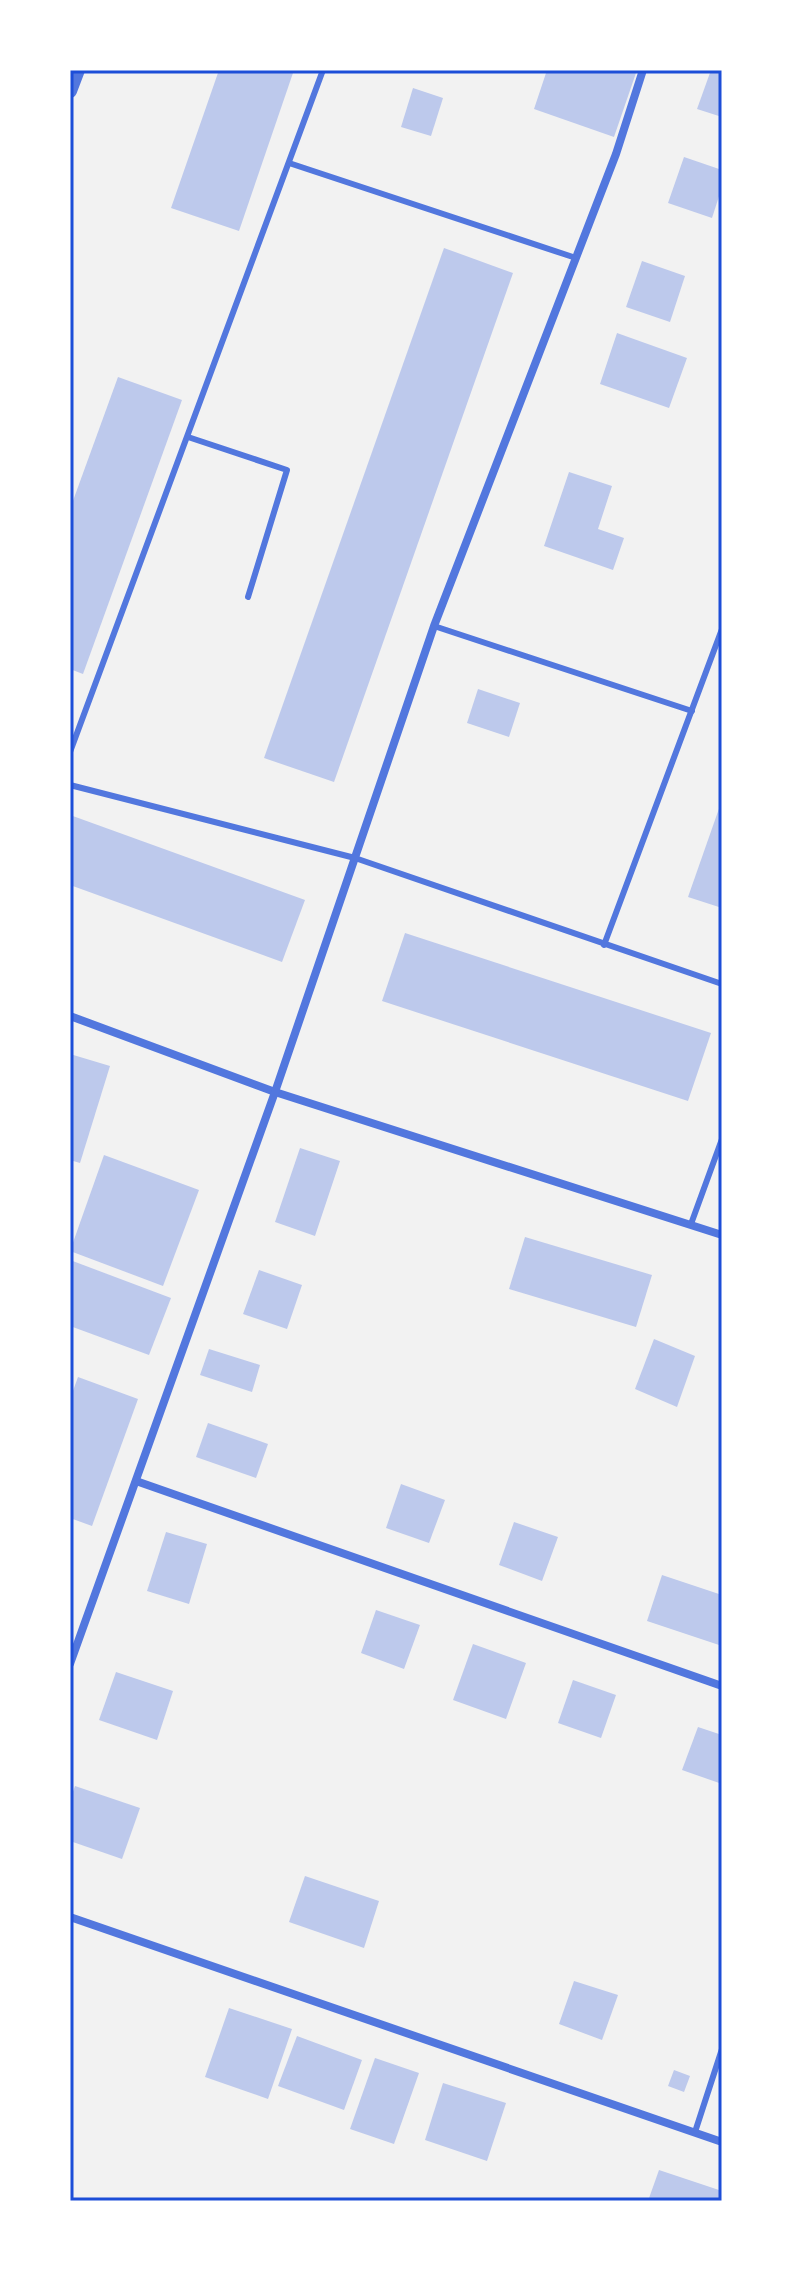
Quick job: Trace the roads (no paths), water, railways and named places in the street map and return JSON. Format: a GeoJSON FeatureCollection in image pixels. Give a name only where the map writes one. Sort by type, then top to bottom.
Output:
{"type":"FeatureCollection","features":[{"type":"Feature","properties":{"kind":"street"},"geometry":{"type":"LineString","coordinates":[[70,91],[78,70]]}},
{"type":"Feature","properties":{"kind":"street"},"geometry":{"type":"LineString","coordinates":[[70,1664],[275,1092],[434,626],[576,258],[643,70]]}},
{"type":"Feature","properties":{"kind":"street"},"geometry":{"type":"LineString","coordinates":[[70,1016],[275,1092],[722,1235]]}},
{"type":"Feature","properties":{"kind":"street"},"geometry":{"type":"LineString","coordinates":[[136,1481],[722,1686]]}},
{"type":"Feature","properties":{"kind":"street"},"geometry":{"type":"LineString","coordinates":[[70,1917],[722,2142]]}},
{"type":"Feature","properties":{"kind":"lane"},"geometry":{"type":"LineString","coordinates":[[70,752],[323,70]]}},
{"type":"Feature","properties":{"kind":"lane"},"geometry":{"type":"LineString","coordinates":[[289,163],[576,258]]}},
{"type":"Feature","properties":{"kind":"lane"},"geometry":{"type":"LineString","coordinates":[[188,437],[287,470],[248,597]]}},
{"type":"Feature","properties":{"kind":"lane"},"geometry":{"type":"LineString","coordinates":[[434,626],[692,711]]}},
{"type":"Feature","properties":{"kind":"lane"},"geometry":{"type":"LineString","coordinates":[[604,945],[722,629]]}},
{"type":"Feature","properties":{"kind":"lane"},"geometry":{"type":"LineString","coordinates":[[70,785],[355,858],[722,984]]}},
{"type":"Feature","properties":{"kind":"lane"},"geometry":{"type":"LineString","coordinates":[[691,1224],[722,1139]]}},
{"type":"Feature","properties":{"kind":"lane"},"geometry":{"type":"LineString","coordinates":[[695,2132],[722,2049]]}}]}
